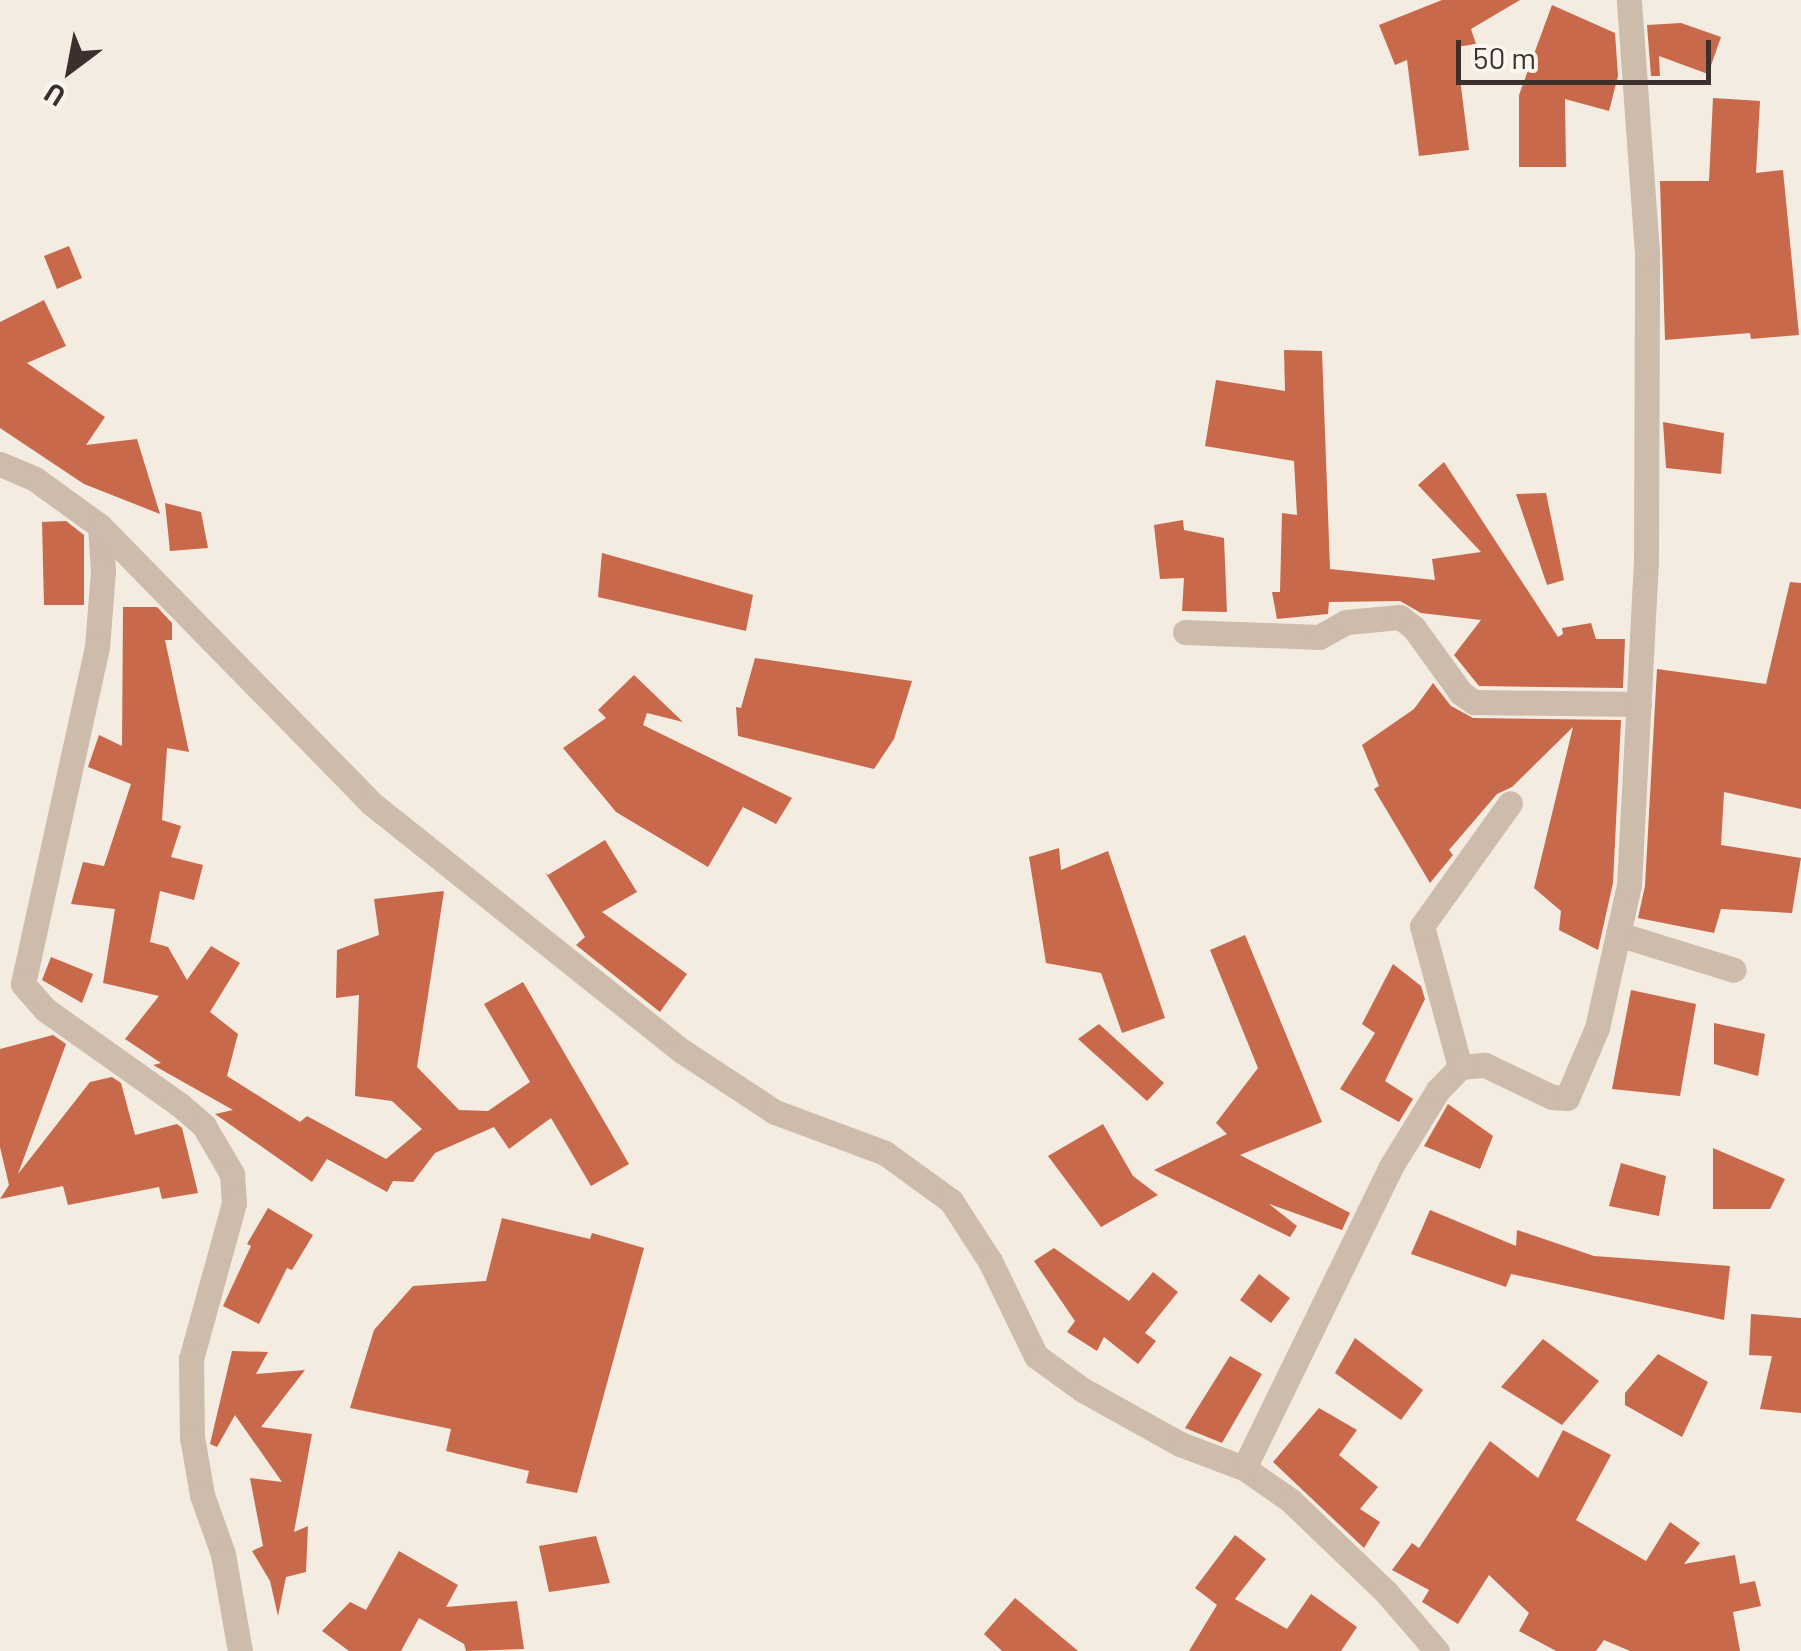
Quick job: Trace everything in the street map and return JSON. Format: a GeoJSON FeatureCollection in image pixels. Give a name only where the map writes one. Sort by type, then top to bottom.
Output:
{"type":"FeatureCollection","features":[{"type":"Feature","properties":{"kind":"street"},"geometry":{"type":"LineString","coordinates":[[1244,1468],[1390,1168],[1438,1090],[1460,1067],[1485,1065],[1552,1098],[1567,1098],[1596,1028],[1629,885],[1646,560],[1647,254],[1629,0]]}},
{"type":"Feature","properties":{"kind":"street"},"geometry":{"type":"LineString","coordinates":[[0,464],[35,480],[100,526],[371,803],[682,1051],[775,1112],[884,1153],[951,1202],[990,1260],[1036,1356],[1083,1390],[1180,1444],[1244,1468],[1290,1500],[1386,1592],[1437,1651]]}},
{"type":"Feature","properties":{"kind":"street"},"geometry":{"type":"LineString","coordinates":[[100,526],[102,571],[97,647],[22,984],[46,1010],[125,1062],[191,1115],[226,1159],[232,1174],[234,1203],[192,1358],[192,1437],[202,1494],[224,1554],[240,1651]]}},
{"type":"Feature","properties":{"kind":"street"},"geometry":{"type":"LineString","coordinates":[[1185,632],[1319,637],[1346,622],[1400,617],[1414,628],[1461,693],[1474,702],[1639,704]]}},
{"type":"Feature","properties":{"kind":"street"},"geometry":{"type":"LineString","coordinates":[[1460,1067],[1422,926],[1510,803]]}},
{"type":"Feature","properties":{"kind":"street"},"geometry":{"type":"LineString","coordinates":[[1618,934],[1734,970]]}},
{"type":"Feature","properties":{"kind":"building"},"geometry":{"type":"Polygon","coordinates":[[[1442,0],[1520,0],[1471,29],[1476,44],[1456,47],[1469,150],[1419,156],[1407,60],[1395,65],[1379,25],[1442,0]]]}},
{"type":"Feature","properties":{"kind":"building"},"geometry":{"type":"Polygon","coordinates":[[[1552,5],[1615,33],[1618,76],[1609,111],[1565,99],[1566,167],[1519,167],[1519,95],[1552,5]]]}},
{"type":"Feature","properties":{"kind":"building"},"geometry":{"type":"Polygon","coordinates":[[[1681,23],[1721,37],[1708,74],[1659,56],[1660,76],[1651,76],[1647,25],[1681,23]]]}},
{"type":"Feature","properties":{"kind":"building"},"geometry":{"type":"Polygon","coordinates":[[[1713,98],[1760,101],[1756,173],[1783,170],[1799,335],[1751,339],[1750,333],[1665,340],[1660,181],[1709,181],[1713,98]]]}},
{"type":"Feature","properties":{"kind":"building"},"geometry":{"type":"Polygon","coordinates":[[[69,246],[82,278],[57,289],[44,256],[69,246]]]}},
{"type":"Feature","properties":{"kind":"building"},"geometry":{"type":"Polygon","coordinates":[[[44,300],[66,346],[27,363],[105,417],[86,445],[137,439],[160,514],[84,484],[0,428],[0,322],[44,300]]]}},
{"type":"Feature","properties":{"kind":"building"},"geometry":{"type":"Polygon","coordinates":[[[1284,350],[1322,351],[1330,569],[1435,580],[1432,559],[1481,552],[1418,485],[1444,462],[1558,637],[1563,634],[1562,628],[1591,623],[1596,639],[1625,639],[1623,688],[1479,686],[1454,655],[1481,620],[1421,613],[1400,601],[1329,602],[1328,614],[1277,619],[1272,592],[1280,592],[1282,513],[1297,515],[1294,461],[1205,446],[1216,380],[1285,391],[1284,350]]]}},
{"type":"Feature","properties":{"kind":"building"},"geometry":{"type":"Polygon","coordinates":[[[1663,422],[1724,433],[1721,474],[1666,468],[1663,422]]]}},
{"type":"Feature","properties":{"kind":"building"},"geometry":{"type":"Polygon","coordinates":[[[1546,493],[1564,580],[1547,585],[1516,494],[1546,493]]]}},
{"type":"Feature","properties":{"kind":"building"},"geometry":{"type":"Polygon","coordinates":[[[165,503],[201,512],[208,548],[170,551],[165,503]]]}},
{"type":"Feature","properties":{"kind":"building"},"geometry":{"type":"Polygon","coordinates":[[[1183,520],[1184,530],[1224,538],[1227,612],[1182,611],[1184,578],[1160,579],[1154,525],[1183,520]]]}},
{"type":"Feature","properties":{"kind":"building"},"geometry":{"type":"Polygon","coordinates":[[[66,521],[84,535],[84,605],[44,605],[42,522],[66,521]]]}},
{"type":"Feature","properties":{"kind":"building"},"geometry":{"type":"Polygon","coordinates":[[[602,553],[753,595],[746,631],[598,597],[602,553]]]}},
{"type":"Feature","properties":{"kind":"building"},"geometry":{"type":"Polygon","coordinates":[[[1790,582],[1801,583],[1801,809],[1724,792],[1721,845],[1801,858],[1792,913],[1721,909],[1714,933],[1638,918],[1645,886],[1657,669],[1766,684],[1790,582]]]}},
{"type":"Feature","properties":{"kind":"building"},"geometry":{"type":"Polygon","coordinates":[[[123,607],[157,607],[172,623],[172,640],[165,640],[189,752],[167,748],[162,820],[181,826],[171,857],[203,865],[194,900],[160,891],[150,942],[168,947],[187,980],[211,946],[240,963],[210,1012],[238,1034],[227,1076],[300,1122],[307,1116],[386,1159],[422,1129],[392,1101],[355,1096],[359,995],[336,998],[337,950],[379,935],[374,899],[444,891],[417,1067],[459,1110],[488,1111],[530,1082],[484,1004],[523,982],[629,1164],[591,1186],[551,1118],[509,1149],[494,1127],[435,1153],[413,1182],[393,1181],[387,1192],[327,1159],[312,1182],[215,1114],[233,1110],[153,1065],[161,1063],[125,1039],[159,996],[103,983],[115,909],[71,904],[83,862],[104,866],[131,784],[88,767],[99,735],[122,746],[123,607]]]}},
{"type":"Feature","properties":{"kind":"building"},"geometry":{"type":"Polygon","coordinates":[[[755,658],[912,681],[894,739],[874,769],[738,736],[736,707],[741,708],[755,658]]]}},
{"type":"Feature","properties":{"kind":"building"},"geometry":{"type":"Polygon","coordinates":[[[634,675],[683,722],[647,713],[643,725],[792,798],[776,824],[743,807],[708,867],[616,812],[563,748],[606,718],[598,710],[634,675]]]}},
{"type":"Feature","properties":{"kind":"building"},"geometry":{"type":"Polygon","coordinates":[[[1433,683],[1451,706],[1473,718],[1621,720],[1613,883],[1598,950],[1559,930],[1561,911],[1534,888],[1573,727],[1512,787],[1497,794],[1449,850],[1453,855],[1430,883],[1374,789],[1379,786],[1362,745],[1414,709],[1433,683]]]}},
{"type":"Feature","properties":{"kind":"building"},"geometry":{"type":"Polygon","coordinates":[[[605,840],[637,892],[602,912],[687,974],[660,1012],[576,945],[585,937],[545,872],[548,875],[605,840]]]}},
{"type":"Feature","properties":{"kind":"building"},"geometry":{"type":"Polygon","coordinates":[[[1059,848],[1061,870],[1108,851],[1165,1018],[1122,1033],[1101,973],[1046,963],[1029,857],[1059,848]]]}},
{"type":"Feature","properties":{"kind":"building"},"geometry":{"type":"Polygon","coordinates":[[[1245,935],[1322,1122],[1240,1155],[1350,1213],[1342,1230],[1269,1204],[1297,1226],[1290,1237],[1154,1170],[1227,1134],[1216,1123],[1258,1068],[1210,950],[1245,935]]]}},
{"type":"Feature","properties":{"kind":"building"},"geometry":{"type":"Polygon","coordinates":[[[51,957],[93,974],[82,1003],[42,980],[51,957]]]}},
{"type":"Feature","properties":{"kind":"building"},"geometry":{"type":"Polygon","coordinates":[[[1393,964],[1421,986],[1425,999],[1385,1081],[1413,1099],[1399,1122],[1340,1089],[1375,1033],[1362,1024],[1393,964]]]}},
{"type":"Feature","properties":{"kind":"building"},"geometry":{"type":"Polygon","coordinates":[[[1631,990],[1696,1004],[1680,1096],[1612,1089],[1631,990]]]}},
{"type":"Feature","properties":{"kind":"building"},"geometry":{"type":"Polygon","coordinates":[[[1714,1023],[1765,1034],[1758,1076],[1714,1064],[1714,1023]]]}},
{"type":"Feature","properties":{"kind":"building"},"geometry":{"type":"Polygon","coordinates":[[[1099,1024],[1164,1083],[1147,1101],[1078,1039],[1099,1024]]]}},
{"type":"Feature","properties":{"kind":"building"},"geometry":{"type":"Polygon","coordinates":[[[53,1035],[66,1044],[18,1174],[90,1082],[112,1077],[121,1083],[135,1135],[177,1124],[182,1128],[198,1193],[162,1199],[159,1187],[68,1205],[63,1186],[0,1199],[9,1185],[0,1147],[0,1049],[53,1035]]]}},
{"type":"Feature","properties":{"kind":"building"},"geometry":{"type":"Polygon","coordinates":[[[1448,1104],[1493,1136],[1480,1169],[1424,1146],[1448,1104]]]}},
{"type":"Feature","properties":{"kind":"building"},"geometry":{"type":"Polygon","coordinates":[[[1103,1124],[1133,1176],[1158,1195],[1101,1227],[1048,1156],[1103,1124]]]}},
{"type":"Feature","properties":{"kind":"building"},"geometry":{"type":"Polygon","coordinates":[[[1713,1148],[1785,1179],[1770,1209],[1713,1209],[1713,1148]]]}},
{"type":"Feature","properties":{"kind":"building"},"geometry":{"type":"Polygon","coordinates":[[[1621,1163],[1666,1176],[1659,1216],[1609,1206],[1621,1163]]]}},
{"type":"Feature","properties":{"kind":"building"},"geometry":{"type":"Polygon","coordinates":[[[268,1208],[313,1235],[292,1270],[287,1268],[259,1324],[223,1306],[251,1246],[247,1244],[268,1208]]]}},
{"type":"Feature","properties":{"kind":"building"},"geometry":{"type":"Polygon","coordinates":[[[1430,1210],[1516,1246],[1517,1230],[1594,1256],[1730,1266],[1724,1320],[1511,1274],[1506,1287],[1411,1254],[1430,1210]]]}},
{"type":"Feature","properties":{"kind":"building"},"geometry":{"type":"Polygon","coordinates":[[[502,1218],[590,1239],[592,1233],[644,1248],[577,1493],[526,1483],[529,1471],[446,1451],[451,1429],[350,1408],[374,1330],[413,1286],[486,1281],[502,1218]]]}},
{"type":"Feature","properties":{"kind":"building"},"geometry":{"type":"Polygon","coordinates":[[[1054,1248],[1129,1301],[1153,1272],[1178,1292],[1145,1333],[1156,1341],[1138,1364],[1104,1337],[1097,1351],[1067,1332],[1075,1321],[1034,1261],[1054,1248]]]}},
{"type":"Feature","properties":{"kind":"building"},"geometry":{"type":"Polygon","coordinates":[[[1259,1274],[1290,1298],[1271,1323],[1240,1300],[1259,1274]]]}},
{"type":"Feature","properties":{"kind":"building"},"geometry":{"type":"Polygon","coordinates":[[[1751,1314],[1801,1318],[1801,1413],[1760,1409],[1772,1356],[1749,1355],[1751,1314]]]}},
{"type":"Feature","properties":{"kind":"building"},"geometry":{"type":"Polygon","coordinates":[[[1355,1338],[1423,1390],[1401,1420],[1335,1373],[1355,1338]]]}},
{"type":"Feature","properties":{"kind":"building"},"geometry":{"type":"Polygon","coordinates":[[[1543,1339],[1599,1381],[1562,1425],[1501,1387],[1543,1339]]]}},
{"type":"Feature","properties":{"kind":"building"},"geometry":{"type":"Polygon","coordinates":[[[232,1351],[268,1352],[256,1374],[305,1370],[261,1427],[312,1434],[294,1532],[308,1526],[306,1572],[286,1577],[278,1616],[270,1581],[252,1551],[263,1546],[250,1478],[282,1482],[235,1415],[217,1447],[210,1444],[232,1351]]]}},
{"type":"Feature","properties":{"kind":"building"},"geometry":{"type":"Polygon","coordinates":[[[1658,1354],[1708,1382],[1682,1437],[1625,1405],[1625,1393],[1658,1354]]]}},
{"type":"Feature","properties":{"kind":"building"},"geometry":{"type":"Polygon","coordinates":[[[1230,1356],[1262,1374],[1222,1443],[1185,1428],[1230,1356]]]}},
{"type":"Feature","properties":{"kind":"building"},"geometry":{"type":"Polygon","coordinates":[[[1319,1408],[1357,1430],[1339,1455],[1378,1487],[1360,1509],[1380,1522],[1364,1548],[1273,1462],[1319,1408]]]}},
{"type":"Feature","properties":{"kind":"building"},"geometry":{"type":"Polygon","coordinates":[[[1563,1430],[1611,1455],[1576,1520],[1646,1561],[1670,1522],[1700,1543],[1684,1564],[1735,1555],[1740,1584],[1755,1581],[1761,1606],[1733,1612],[1740,1651],[1630,1651],[1604,1640],[1596,1651],[1556,1651],[1519,1631],[1529,1613],[1489,1575],[1458,1624],[1422,1602],[1429,1590],[1392,1570],[1412,1543],[1419,1548],[1490,1441],[1538,1478],[1563,1430]]]}},
{"type":"Feature","properties":{"kind":"building"},"geometry":{"type":"Polygon","coordinates":[[[1235,1535],[1266,1559],[1235,1599],[1287,1629],[1311,1594],[1357,1627],[1341,1651],[1189,1651],[1217,1605],[1195,1588],[1235,1535]]]}},
{"type":"Feature","properties":{"kind":"building"},"geometry":{"type":"Polygon","coordinates":[[[596,1536],[610,1583],[549,1592],[539,1546],[596,1536]]]}},
{"type":"Feature","properties":{"kind":"building"},"geometry":{"type":"Polygon","coordinates":[[[399,1551],[458,1585],[446,1607],[517,1601],[524,1649],[466,1651],[464,1644],[419,1618],[401,1651],[349,1651],[322,1631],[350,1602],[366,1610],[399,1551]]]}},
{"type":"Feature","properties":{"kind":"building"},"geometry":{"type":"Polygon","coordinates":[[[1015,1598],[1078,1651],[1002,1651],[984,1634],[1015,1598]]]}}]}
